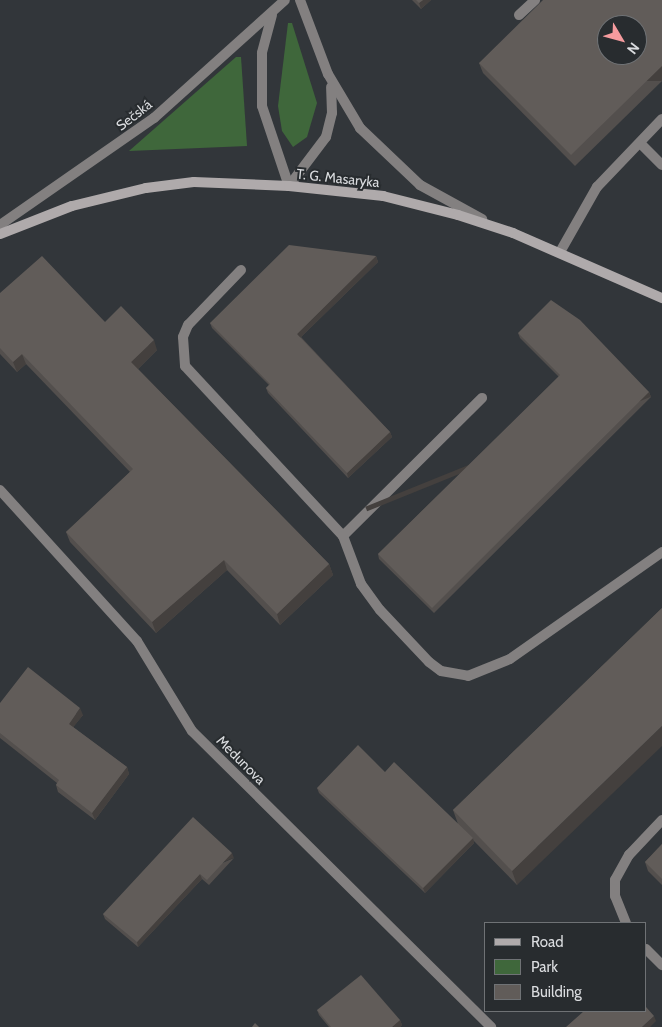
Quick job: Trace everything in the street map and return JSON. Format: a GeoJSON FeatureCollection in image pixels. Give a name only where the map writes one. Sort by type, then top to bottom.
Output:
{"type":"FeatureCollection","features":[{"type":"Feature","properties":{"kind":"main road","name":"T. G. Masaryka"},"geometry":{"type":"LineString","coordinates":[[0,234],[72,206],[146,188],[194,182],[289,186],[383,196],[513,232],[662,298]]}},
{"type":"Feature","properties":{"kind":"street","name":"Sečská"},"geometry":{"type":"LineString","coordinates":[[0,225],[140,128],[286,0]]}},
{"type":"Feature","properties":{"kind":"street"},"geometry":{"type":"LineString","coordinates":[[300,0],[328,74],[360,128],[420,185],[513,232]]}},
{"type":"Feature","properties":{"kind":"street"},"geometry":{"type":"LineString","coordinates":[[519,15],[535,0]]}},
{"type":"Feature","properties":{"kind":"street"},"geometry":{"type":"LineString","coordinates":[[274,11],[262,53],[262,106],[289,186]]}},
{"type":"Feature","properties":{"kind":"street"},"geometry":{"type":"LineString","coordinates":[[289,186],[330,126],[332,100],[328,74]]}},
{"type":"Feature","properties":{"kind":"street"},"geometry":{"type":"LineString","coordinates":[[560,252],[590,196],[662,119]]}},
{"type":"Feature","properties":{"kind":"street"},"geometry":{"type":"LineString","coordinates":[[640,143],[662,165]]}},
{"type":"Feature","properties":{"kind":"street"},"geometry":{"type":"LineString","coordinates":[[241,270],[188,325],[183,337],[185,366],[343,536],[361,584],[380,610],[429,662],[442,671],[468,676],[510,659],[662,552]]}},
{"type":"Feature","properties":{"kind":"street"},"geometry":{"type":"LineString","coordinates":[[343,536],[482,398]]}},
{"type":"Feature","properties":{"kind":"street","name":"Medunova"},"geometry":{"type":"LineString","coordinates":[[0,490],[137,641],[192,731],[490,1027]]}},
{"type":"Feature","properties":{"kind":"street"},"geometry":{"type":"LineString","coordinates":[[626,922],[615,896],[615,880],[629,855],[662,820]]}},
{"type":"Feature","properties":{"kind":"street"},"geometry":{"type":"LineString","coordinates":[[647,950],[662,965]]}},
{"type":"Feature","properties":{"kind":"green space"},"geometry":{"type":"Polygon","coordinates":[[[288,23],[292,23],[317,103],[307,137],[293,147],[282,131],[278,106],[288,23]]]}},
{"type":"Feature","properties":{"kind":"green space"},"geometry":{"type":"Polygon","coordinates":[[[236,57],[241,57],[247,146],[129,151],[236,57]]]}},
{"type":"Feature","properties":{"kind":"building"},"geometry":{"type":"Polygon","coordinates":[[[543,0],[662,0],[662,66],[571,155],[479,63],[543,0]]]}},
{"type":"Feature","properties":{"kind":"building"},"geometry":{"type":"Polygon","coordinates":[[[289,245],[376,256],[297,334],[390,432],[347,473],[266,388],[270,384],[210,323],[289,245]]]}},
{"type":"Feature","properties":{"kind":"building"},"geometry":{"type":"Polygon","coordinates":[[[42,256],[105,322],[121,306],[154,340],[131,362],[329,564],[277,614],[224,560],[152,622],[66,532],[133,469],[22,354],[13,362],[0,348],[0,293],[42,256]]]}},
{"type":"Feature","properties":{"kind":"building"},"geometry":{"type":"Polygon","coordinates":[[[551,300],[580,320],[649,392],[432,608],[378,554],[560,375],[518,333],[551,300]]]}},
{"type":"Feature","properties":{"kind":"building"},"geometry":{"type":"Polygon","coordinates":[[[662,608],[662,726],[512,871],[453,810],[662,608]]]}},
{"type":"Feature","properties":{"kind":"building"},"geometry":{"type":"Polygon","coordinates":[[[28,667],[80,708],[69,724],[127,767],[92,813],[56,785],[59,780],[0,733],[0,703],[28,667]]]}},
{"type":"Feature","properties":{"kind":"building"},"geometry":{"type":"Polygon","coordinates":[[[358,745],[385,772],[394,762],[473,838],[423,888],[317,788],[358,745]]]}},
{"type":"Feature","properties":{"kind":"building"},"geometry":{"type":"Polygon","coordinates":[[[193,817],[232,853],[207,880],[200,874],[137,942],[103,914],[193,817]]]}},
{"type":"Feature","properties":{"kind":"building"},"geometry":{"type":"Polygon","coordinates":[[[662,844],[662,879],[645,862],[662,844]]]}},
{"type":"Feature","properties":{"kind":"building"},"geometry":{"type":"Polygon","coordinates":[[[361,975],[400,1020],[392,1027],[331,1027],[317,1010],[361,975]]]}},
{"type":"Feature","properties":{"kind":"building"},"geometry":{"type":"Polygon","coordinates":[[[647,1008],[654,1016],[642,1027],[566,1027],[583,1012],[647,1012],[647,1008]]]}}]}
